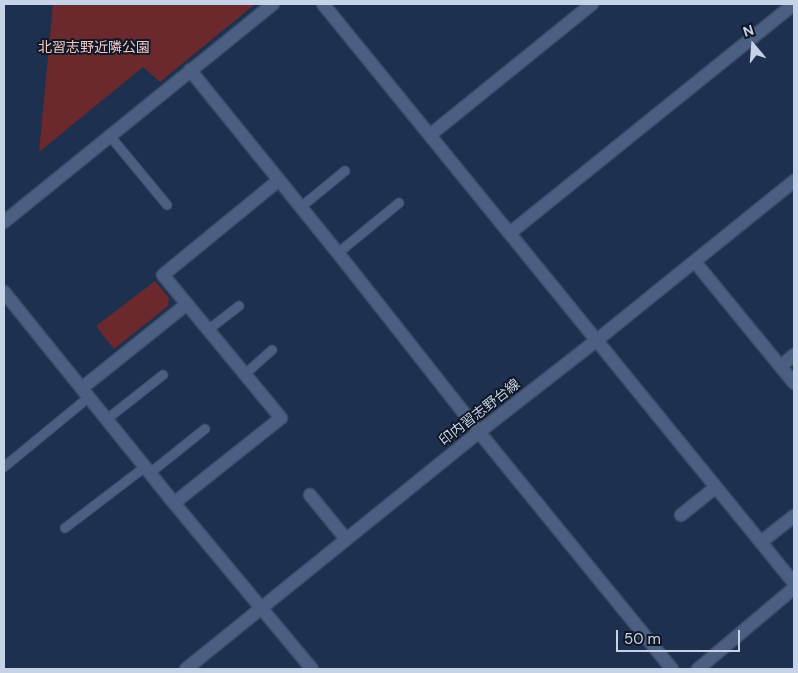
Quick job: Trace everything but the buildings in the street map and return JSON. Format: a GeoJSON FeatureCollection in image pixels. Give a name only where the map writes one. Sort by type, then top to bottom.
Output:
{"type":"FeatureCollection","features":[{"type":"Feature","properties":{"kind":"street"},"geometry":{"type":"LineString","coordinates":[[4,222],[273,4]]}},
{"type":"Feature","properties":{"kind":"street"},"geometry":{"type":"LineString","coordinates":[[323,4],[794,583]]}},
{"type":"Feature","properties":{"kind":"street"},"geometry":{"type":"LineString","coordinates":[[430,135],[592,4]]}},
{"type":"Feature","properties":{"kind":"street"},"geometry":{"type":"LineString","coordinates":[[510,233],[794,4]]}},
{"type":"Feature","properties":{"kind":"street"},"geometry":{"type":"LineString","coordinates":[[190,70],[672,669]]}},
{"type":"Feature","properties":{"kind":"street"},"geometry":{"type":"LineString","coordinates":[[174,503],[281,418],[163,275],[279,180]]}},
{"type":"Feature","properties":{"kind":"street","name":"印内習志野台線"},"geometry":{"type":"LineString","coordinates":[[186,669],[794,181]]}},
{"type":"Feature","properties":{"kind":"street"},"geometry":{"type":"LineString","coordinates":[[695,262],[794,383]]}},
{"type":"Feature","properties":{"kind":"street"},"geometry":{"type":"LineString","coordinates":[[4,292],[174,503],[312,669]]}},
{"type":"Feature","properties":{"kind":"street"},"geometry":{"type":"LineString","coordinates":[[86,393],[187,304]]}},
{"type":"Feature","properties":{"kind":"street"},"geometry":{"type":"LineString","coordinates":[[780,366],[794,355]]}},
{"type":"Feature","properties":{"kind":"street"},"geometry":{"type":"LineString","coordinates":[[681,515],[716,486]]}},
{"type":"Feature","properties":{"kind":"street"},"geometry":{"type":"LineString","coordinates":[[310,495],[346,539]]}},
{"type":"Feature","properties":{"kind":"street"},"geometry":{"type":"LineString","coordinates":[[762,542],[794,516]]}},
{"type":"Feature","properties":{"kind":"street"},"geometry":{"type":"LineString","coordinates":[[698,669],[794,588]]}},
{"type":"Feature","properties":{"kind":"lane"},"geometry":{"type":"LineString","coordinates":[[110,136],[167,205]]}},
{"type":"Feature","properties":{"kind":"lane"},"geometry":{"type":"LineString","coordinates":[[301,207],[344,171]]}},
{"type":"Feature","properties":{"kind":"lane"},"geometry":{"type":"LineString","coordinates":[[338,253],[399,203]]}},
{"type":"Feature","properties":{"kind":"lane"},"geometry":{"type":"LineString","coordinates":[[208,330],[239,306]]}},
{"type":"Feature","properties":{"kind":"lane"},"geometry":{"type":"LineString","coordinates":[[244,374],[272,350]]}},
{"type":"Feature","properties":{"kind":"lane"},"geometry":{"type":"LineString","coordinates":[[108,420],[163,375]]}},
{"type":"Feature","properties":{"kind":"lane"},"geometry":{"type":"LineString","coordinates":[[4,467],[86,393]]}},
{"type":"Feature","properties":{"kind":"lane"},"geometry":{"type":"LineString","coordinates":[[65,528],[205,429]]}},
{"type":"Feature","properties":{"kind":"green space","name":"北習志野近隣公園"},"geometry":{"type":"Polygon","coordinates":[[[53,4],[255,4],[160,82],[143,67],[39,152],[53,4]]]}},
{"type":"Feature","properties":{"kind":"green space"},"geometry":{"type":"Polygon","coordinates":[[[155,281],[169,298],[168,306],[114,349],[96,326],[155,281]]]}}]}
